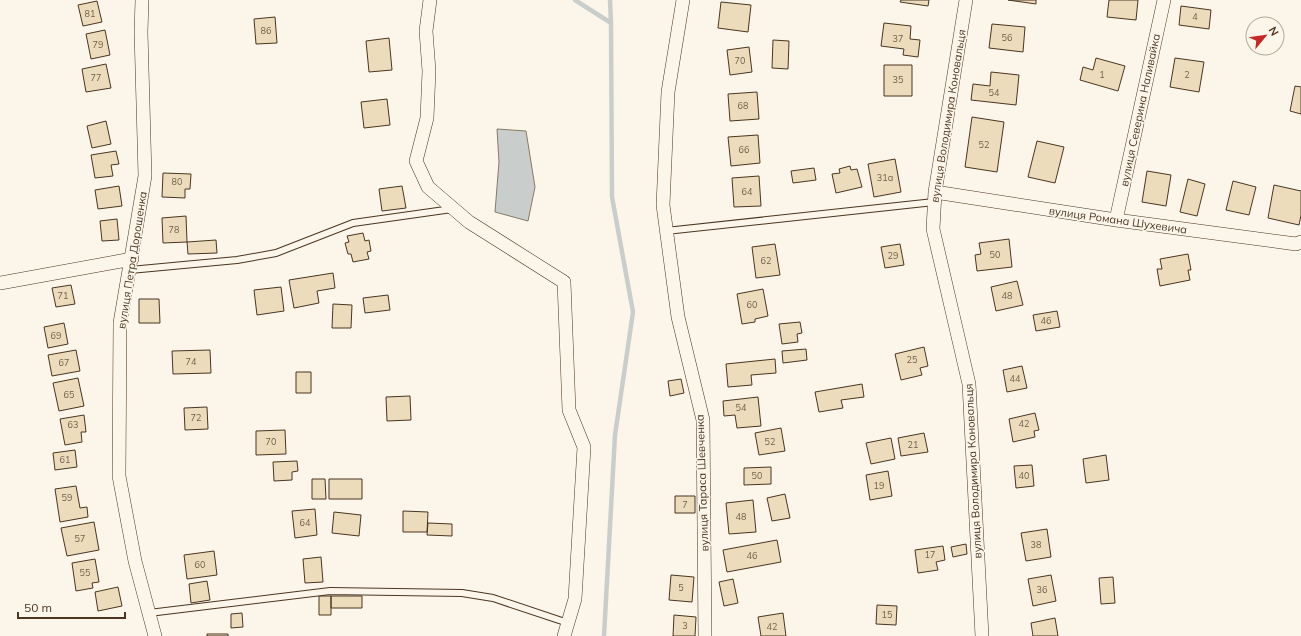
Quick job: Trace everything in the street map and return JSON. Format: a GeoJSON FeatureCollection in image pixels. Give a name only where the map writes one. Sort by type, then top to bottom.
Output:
{"type":"FeatureCollection","features":[{"type":"Feature","properties":{"kind":"street","name":"вулиця Петра Дорошенка"},"geometry":{"type":"LineString","coordinates":[[142,0],[141,32],[145,176],[120,323],[119,476],[135,561],[155,636]]}},
{"type":"Feature","properties":{"kind":"street"},"geometry":{"type":"LineString","coordinates":[[430,0],[426,31],[429,71],[427,118],[416,161],[428,187],[468,222],[564,282],[570,410],[584,447],[575,598],[564,636]]}},
{"type":"Feature","properties":{"kind":"street","name":"вулиця Тараса Шевченка"},"geometry":{"type":"LineString","coordinates":[[683,0],[668,92],[662,205],[678,317],[703,420],[705,636]]}},
{"type":"Feature","properties":{"kind":"street","name":"вулиця Володимира Коновальця"},"geometry":{"type":"LineString","coordinates":[[966,0],[935,197],[933,229],[969,384],[982,636]]}},
{"type":"Feature","properties":{"kind":"street","name":"вулиця Северина Наливайка"},"geometry":{"type":"LineString","coordinates":[[1116,220],[1164,0]]}},
{"type":"Feature","properties":{"kind":"street","name":"вулиця Романа Шухевича"},"geometry":{"type":"LineString","coordinates":[[935,197],[1296,244],[1301,242]]}},
{"type":"Feature","properties":{"kind":"street"},"geometry":{"type":"LineString","coordinates":[[0,283],[131,265]]}},
{"type":"Feature","properties":{"kind":"lane"},"geometry":{"type":"LineString","coordinates":[[666,231],[935,197]]}},
{"type":"Feature","properties":{"kind":"lane"},"geometry":{"type":"LineString","coordinates":[[131,265],[237,260],[276,253],[353,223],[452,209]]}},
{"type":"Feature","properties":{"kind":"lane"},"geometry":{"type":"LineString","coordinates":[[149,613],[330,591],[462,593],[493,598],[568,623]]}},
{"type":"Feature","properties":{"kind":"shaded area"},"geometry":{"type":"Polygon","coordinates":[[[497,129],[526,131],[535,187],[528,221],[495,212],[499,162],[497,129]]]}},
{"type":"Feature","properties":{"kind":"building"},"geometry":{"type":"Polygon","coordinates":[[[901,0],[929,0],[928,6],[900,2],[901,0]]]}},
{"type":"Feature","properties":{"kind":"building"},"geometry":{"type":"Polygon","coordinates":[[[1008,0],[1036,0],[1036,4],[1008,0]]]}},
{"type":"Feature","properties":{"kind":"building"},"geometry":{"type":"Polygon","coordinates":[[[1109,0],[1138,0],[1136,20],[1107,17],[1109,0]]]}},
{"type":"Feature","properties":{"kind":"building"},"geometry":{"type":"Polygon","coordinates":[[[97,1],[102,22],[83,26],[78,5],[97,1]]]}},
{"type":"Feature","properties":{"kind":"building"},"geometry":{"type":"Polygon","coordinates":[[[721,2],[751,5],[748,32],[718,28],[721,2]]]}},
{"type":"Feature","properties":{"kind":"building"},"geometry":{"type":"Polygon","coordinates":[[[1181,6],[1211,10],[1209,29],[1179,25],[1181,6]]]}},
{"type":"Feature","properties":{"kind":"building"},"geometry":{"type":"Polygon","coordinates":[[[275,17],[277,43],[256,44],[254,19],[275,17]]]}},
{"type":"Feature","properties":{"kind":"building"},"geometry":{"type":"Polygon","coordinates":[[[884,23],[911,26],[910,39],[920,40],[918,57],[903,55],[904,49],[881,46],[884,23]]]}},
{"type":"Feature","properties":{"kind":"building"},"geometry":{"type":"Polygon","coordinates":[[[992,24],[1025,27],[1023,52],[989,48],[992,24]]]}},
{"type":"Feature","properties":{"kind":"building"},"geometry":{"type":"Polygon","coordinates":[[[105,30],[110,55],[91,59],[86,34],[105,30]]]}},
{"type":"Feature","properties":{"kind":"building"},"geometry":{"type":"Polygon","coordinates":[[[389,38],[392,70],[369,72],[366,41],[389,38]]]}},
{"type":"Feature","properties":{"kind":"building"},"geometry":{"type":"Polygon","coordinates":[[[773,40],[789,41],[788,69],[772,68],[773,40]]]}},
{"type":"Feature","properties":{"kind":"building"},"geometry":{"type":"Polygon","coordinates":[[[749,47],[752,72],[730,75],[727,50],[749,47]]]}},
{"type":"Feature","properties":{"kind":"building"},"geometry":{"type":"Polygon","coordinates":[[[1096,58],[1125,66],[1118,91],[1080,80],[1083,67],[1093,70],[1096,58]]]}},
{"type":"Feature","properties":{"kind":"building"},"geometry":{"type":"Polygon","coordinates":[[[1175,58],[1204,62],[1199,92],[1170,87],[1175,58]]]}},
{"type":"Feature","properties":{"kind":"building"},"geometry":{"type":"Polygon","coordinates":[[[106,64],[111,88],[86,92],[82,69],[106,64]]]}},
{"type":"Feature","properties":{"kind":"building"},"geometry":{"type":"Polygon","coordinates":[[[884,65],[912,65],[912,96],[884,96],[884,65]]]}},
{"type":"Feature","properties":{"kind":"building"},"geometry":{"type":"Polygon","coordinates":[[[991,72],[1019,75],[1016,105],[971,100],[973,84],[990,86],[991,72]]]}},
{"type":"Feature","properties":{"kind":"building"},"geometry":{"type":"Polygon","coordinates":[[[1295,86],[1301,87],[1301,114],[1290,111],[1295,86]]]}},
{"type":"Feature","properties":{"kind":"building"},"geometry":{"type":"Polygon","coordinates":[[[757,92],[759,119],[730,121],[728,94],[757,92]]]}},
{"type":"Feature","properties":{"kind":"building"},"geometry":{"type":"Polygon","coordinates":[[[387,99],[390,125],[364,128],[361,102],[387,99]]]}},
{"type":"Feature","properties":{"kind":"building"},"geometry":{"type":"Polygon","coordinates":[[[972,117],[1004,122],[997,172],[965,167],[972,117]]]}},
{"type":"Feature","properties":{"kind":"building"},"geometry":{"type":"Polygon","coordinates":[[[106,121],[111,144],[92,148],[87,126],[106,121]]]}},
{"type":"Feature","properties":{"kind":"building"},"geometry":{"type":"Polygon","coordinates":[[[758,135],[760,163],[731,166],[728,137],[758,135]]]}},
{"type":"Feature","properties":{"kind":"building"},"geometry":{"type":"Polygon","coordinates":[[[1037,141],[1064,147],[1055,183],[1028,177],[1037,141]]]}},
{"type":"Feature","properties":{"kind":"building"},"geometry":{"type":"Polygon","coordinates":[[[116,151],[119,164],[111,165],[113,176],[95,178],[91,155],[116,151]]]}},
{"type":"Feature","properties":{"kind":"building"},"geometry":{"type":"Polygon","coordinates":[[[895,159],[901,192],[874,197],[868,164],[895,159]]]}},
{"type":"Feature","properties":{"kind":"building"},"geometry":{"type":"Polygon","coordinates":[[[850,166],[851,170],[857,169],[862,187],[836,193],[832,174],[840,173],[839,169],[850,166]]]}},
{"type":"Feature","properties":{"kind":"building"},"geometry":{"type":"Polygon","coordinates":[[[814,168],[816,180],[793,183],[791,171],[814,168]]]}},
{"type":"Feature","properties":{"kind":"building"},"geometry":{"type":"Polygon","coordinates":[[[1147,171],[1171,175],[1166,206],[1142,202],[1147,171]]]}},
{"type":"Feature","properties":{"kind":"building"},"geometry":{"type":"Polygon","coordinates":[[[163,173],[191,174],[190,189],[185,189],[185,198],[162,197],[163,173]]]}},
{"type":"Feature","properties":{"kind":"building"},"geometry":{"type":"Polygon","coordinates":[[[759,176],[761,206],[734,207],[732,178],[759,176]]]}},
{"type":"Feature","properties":{"kind":"building"},"geometry":{"type":"Polygon","coordinates":[[[1188,179],[1205,184],[1197,216],[1180,212],[1188,179]]]}},
{"type":"Feature","properties":{"kind":"building"},"geometry":{"type":"Polygon","coordinates":[[[1233,181],[1256,187],[1249,215],[1226,210],[1233,181]]]}},
{"type":"Feature","properties":{"kind":"building"},"geometry":{"type":"Polygon","coordinates":[[[1274,185],[1301,191],[1301,215],[1299,225],[1268,218],[1274,185]]]}},
{"type":"Feature","properties":{"kind":"building"},"geometry":{"type":"Polygon","coordinates":[[[119,186],[122,206],[98,209],[95,190],[119,186]]]}},
{"type":"Feature","properties":{"kind":"building"},"geometry":{"type":"Polygon","coordinates":[[[402,186],[406,208],[382,211],[379,189],[402,186]]]}},
{"type":"Feature","properties":{"kind":"building"},"geometry":{"type":"Polygon","coordinates":[[[186,216],[187,242],[163,243],[162,218],[186,216]]]}},
{"type":"Feature","properties":{"kind":"building"},"geometry":{"type":"Polygon","coordinates":[[[117,219],[119,240],[102,241],[100,221],[117,219]]]}},
{"type":"Feature","properties":{"kind":"building"},"geometry":{"type":"Polygon","coordinates":[[[363,233],[365,241],[369,240],[371,251],[367,252],[369,259],[353,262],[351,254],[348,254],[345,243],[349,242],[347,236],[363,233]]]}},
{"type":"Feature","properties":{"kind":"building"},"geometry":{"type":"Polygon","coordinates":[[[1009,239],[1012,267],[977,271],[975,255],[981,254],[979,243],[1009,239]]]}},
{"type":"Feature","properties":{"kind":"building"},"geometry":{"type":"Polygon","coordinates":[[[216,240],[217,253],[188,254],[187,242],[216,240]]]}},
{"type":"Feature","properties":{"kind":"building"},"geometry":{"type":"Polygon","coordinates":[[[775,244],[780,275],[756,278],[752,247],[775,244]]]}},
{"type":"Feature","properties":{"kind":"building"},"geometry":{"type":"Polygon","coordinates":[[[900,244],[904,265],[885,268],[881,247],[900,244]]]}},
{"type":"Feature","properties":{"kind":"building"},"geometry":{"type":"Polygon","coordinates":[[[1188,254],[1191,270],[1188,270],[1190,280],[1160,286],[1157,269],[1162,269],[1160,259],[1188,254]]]}},
{"type":"Feature","properties":{"kind":"building"},"geometry":{"type":"Polygon","coordinates":[[[333,273],[335,288],[317,291],[319,303],[294,308],[289,280],[333,273]]]}},
{"type":"Feature","properties":{"kind":"building"},"geometry":{"type":"Polygon","coordinates":[[[1017,281],[1023,305],[996,311],[991,287],[1017,281]]]}},
{"type":"Feature","properties":{"kind":"building"},"geometry":{"type":"Polygon","coordinates":[[[71,285],[75,304],[56,307],[52,288],[71,285]]]}},
{"type":"Feature","properties":{"kind":"building"},"geometry":{"type":"Polygon","coordinates":[[[281,287],[284,311],[257,315],[254,290],[281,287]]]}},
{"type":"Feature","properties":{"kind":"building"},"geometry":{"type":"Polygon","coordinates":[[[763,289],[768,316],[755,319],[755,322],[742,324],[737,294],[763,289]]]}},
{"type":"Feature","properties":{"kind":"building"},"geometry":{"type":"Polygon","coordinates":[[[388,295],[390,310],[365,313],[363,298],[388,295]]]}},
{"type":"Feature","properties":{"kind":"building"},"geometry":{"type":"Polygon","coordinates":[[[139,299],[159,299],[160,323],[139,323],[139,299]]]}},
{"type":"Feature","properties":{"kind":"building"},"geometry":{"type":"Polygon","coordinates":[[[333,304],[352,305],[351,328],[332,328],[333,304]]]}},
{"type":"Feature","properties":{"kind":"building"},"geometry":{"type":"Polygon","coordinates":[[[1057,311],[1060,327],[1036,331],[1033,315],[1057,311]]]}},
{"type":"Feature","properties":{"kind":"building"},"geometry":{"type":"Polygon","coordinates":[[[800,322],[802,333],[797,334],[798,342],[782,344],[779,324],[800,322]]]}},
{"type":"Feature","properties":{"kind":"building"},"geometry":{"type":"Polygon","coordinates":[[[64,323],[68,344],[48,348],[44,327],[64,323]]]}},
{"type":"Feature","properties":{"kind":"building"},"geometry":{"type":"Polygon","coordinates":[[[924,347],[928,366],[920,368],[922,375],[901,380],[895,354],[924,347]]]}},
{"type":"Feature","properties":{"kind":"building"},"geometry":{"type":"Polygon","coordinates":[[[806,349],[807,360],[783,363],[782,351],[806,349]]]}},
{"type":"Feature","properties":{"kind":"building"},"geometry":{"type":"Polygon","coordinates":[[[76,350],[80,371],[52,376],[48,355],[76,350]]]}},
{"type":"Feature","properties":{"kind":"building"},"geometry":{"type":"Polygon","coordinates":[[[210,350],[211,373],[173,374],[172,351],[210,350]]]}},
{"type":"Feature","properties":{"kind":"building"},"geometry":{"type":"Polygon","coordinates":[[[775,359],[776,373],[751,375],[752,385],[728,387],[726,364],[775,359]]]}},
{"type":"Feature","properties":{"kind":"building"},"geometry":{"type":"Polygon","coordinates":[[[1022,366],[1027,388],[1007,392],[1003,370],[1022,366]]]}},
{"type":"Feature","properties":{"kind":"building"},"geometry":{"type":"Polygon","coordinates":[[[296,372],[311,372],[311,393],[296,393],[296,372]]]}},
{"type":"Feature","properties":{"kind":"building"},"geometry":{"type":"Polygon","coordinates":[[[78,378],[84,406],[59,411],[53,383],[78,378]]]}},
{"type":"Feature","properties":{"kind":"building"},"geometry":{"type":"Polygon","coordinates":[[[681,379],[684,393],[670,396],[668,381],[681,379]]]}},
{"type":"Feature","properties":{"kind":"building"},"geometry":{"type":"Polygon","coordinates":[[[862,384],[864,397],[841,400],[843,408],[819,412],[815,392],[862,384]]]}},
{"type":"Feature","properties":{"kind":"building"},"geometry":{"type":"Polygon","coordinates":[[[410,396],[411,420],[387,421],[386,397],[410,396]]]}},
{"type":"Feature","properties":{"kind":"building"},"geometry":{"type":"Polygon","coordinates":[[[758,397],[761,426],[737,428],[735,415],[724,416],[723,401],[758,397]]]}},
{"type":"Feature","properties":{"kind":"building"},"geometry":{"type":"Polygon","coordinates":[[[207,407],[208,429],[185,430],[184,408],[207,407]]]}},
{"type":"Feature","properties":{"kind":"building"},"geometry":{"type":"Polygon","coordinates":[[[1035,413],[1039,430],[1034,431],[1035,437],[1013,442],[1009,419],[1035,413]]]}},
{"type":"Feature","properties":{"kind":"building"},"geometry":{"type":"Polygon","coordinates":[[[84,415],[86,432],[81,432],[82,442],[65,445],[60,419],[84,415]]]}},
{"type":"Feature","properties":{"kind":"building"},"geometry":{"type":"Polygon","coordinates":[[[781,428],[785,451],[759,455],[755,433],[781,428]]]}},
{"type":"Feature","properties":{"kind":"building"},"geometry":{"type":"Polygon","coordinates":[[[285,430],[286,454],[256,455],[256,431],[285,430]]]}},
{"type":"Feature","properties":{"kind":"building"},"geometry":{"type":"Polygon","coordinates":[[[924,433],[928,452],[901,456],[898,438],[924,433]]]}},
{"type":"Feature","properties":{"kind":"building"},"geometry":{"type":"Polygon","coordinates":[[[891,438],[895,459],[871,464],[866,443],[891,438]]]}},
{"type":"Feature","properties":{"kind":"building"},"geometry":{"type":"Polygon","coordinates":[[[75,450],[77,467],[55,470],[53,453],[75,450]]]}},
{"type":"Feature","properties":{"kind":"building"},"geometry":{"type":"Polygon","coordinates":[[[1106,455],[1109,480],[1086,483],[1083,459],[1106,455]]]}},
{"type":"Feature","properties":{"kind":"building"},"geometry":{"type":"Polygon","coordinates":[[[297,461],[298,471],[292,472],[292,480],[274,481],[273,462],[297,461]]]}},
{"type":"Feature","properties":{"kind":"building"},"geometry":{"type":"Polygon","coordinates":[[[1032,465],[1034,486],[1016,488],[1014,466],[1032,465]]]}},
{"type":"Feature","properties":{"kind":"building"},"geometry":{"type":"Polygon","coordinates":[[[771,467],[771,484],[744,485],[744,468],[771,467]]]}},
{"type":"Feature","properties":{"kind":"building"},"geometry":{"type":"Polygon","coordinates":[[[888,471],[892,496],[870,500],[866,475],[888,471]]]}},
{"type":"Feature","properties":{"kind":"building"},"geometry":{"type":"Polygon","coordinates":[[[312,479],[325,479],[326,499],[312,499],[312,479]]]}},
{"type":"Feature","properties":{"kind":"building"},"geometry":{"type":"Polygon","coordinates":[[[329,479],[362,479],[362,499],[329,499],[329,479]]]}},
{"type":"Feature","properties":{"kind":"building"},"geometry":{"type":"Polygon","coordinates":[[[76,486],[80,508],[87,507],[88,517],[60,522],[55,489],[76,486]]]}},
{"type":"Feature","properties":{"kind":"building"},"geometry":{"type":"Polygon","coordinates":[[[785,494],[790,518],[772,521],[767,498],[785,494]]]}},
{"type":"Feature","properties":{"kind":"building"},"geometry":{"type":"Polygon","coordinates":[[[675,496],[695,496],[695,513],[675,513],[675,496]]]}},
{"type":"Feature","properties":{"kind":"building"},"geometry":{"type":"Polygon","coordinates":[[[753,500],[756,532],[729,534],[726,503],[753,500]]]}},
{"type":"Feature","properties":{"kind":"building"},"geometry":{"type":"Polygon","coordinates":[[[315,509],[317,535],[295,538],[292,511],[315,509]]]}},
{"type":"Feature","properties":{"kind":"building"},"geometry":{"type":"Polygon","coordinates":[[[403,511],[428,512],[427,532],[403,532],[403,511]]]}},
{"type":"Feature","properties":{"kind":"building"},"geometry":{"type":"Polygon","coordinates":[[[334,512],[361,515],[359,536],[332,533],[334,512]]]}},
{"type":"Feature","properties":{"kind":"building"},"geometry":{"type":"Polygon","coordinates":[[[94,522],[99,550],[67,556],[61,528],[94,522]]]}},
{"type":"Feature","properties":{"kind":"building"},"geometry":{"type":"Polygon","coordinates":[[[428,523],[452,524],[452,536],[427,535],[428,523]]]}},
{"type":"Feature","properties":{"kind":"building"},"geometry":{"type":"Polygon","coordinates":[[[1047,529],[1051,557],[1026,561],[1021,533],[1047,529]]]}},
{"type":"Feature","properties":{"kind":"building"},"geometry":{"type":"Polygon","coordinates":[[[777,540],[781,562],[727,572],[723,550],[777,540]]]}},
{"type":"Feature","properties":{"kind":"building"},"geometry":{"type":"Polygon","coordinates":[[[966,544],[967,554],[953,557],[951,547],[966,544]]]}},
{"type":"Feature","properties":{"kind":"building"},"geometry":{"type":"Polygon","coordinates":[[[943,546],[945,560],[936,562],[938,570],[918,573],[915,550],[943,546]]]}},
{"type":"Feature","properties":{"kind":"building"},"geometry":{"type":"Polygon","coordinates":[[[214,551],[217,575],[187,579],[184,555],[214,551]]]}},
{"type":"Feature","properties":{"kind":"building"},"geometry":{"type":"Polygon","coordinates":[[[321,557],[323,582],[305,583],[303,559],[321,557]]]}},
{"type":"Feature","properties":{"kind":"building"},"geometry":{"type":"Polygon","coordinates":[[[95,559],[99,582],[92,583],[93,588],[76,591],[72,563],[95,559]]]}},
{"type":"Feature","properties":{"kind":"building"},"geometry":{"type":"Polygon","coordinates":[[[671,575],[694,577],[692,602],[669,600],[671,575]]]}},
{"type":"Feature","properties":{"kind":"building"},"geometry":{"type":"Polygon","coordinates":[[[1051,575],[1056,601],[1033,606],[1028,579],[1051,575]]]}},
{"type":"Feature","properties":{"kind":"building"},"geometry":{"type":"Polygon","coordinates":[[[1113,577],[1115,603],[1101,604],[1099,578],[1113,577]]]}},
{"type":"Feature","properties":{"kind":"building"},"geometry":{"type":"Polygon","coordinates":[[[733,579],[738,603],[724,606],[719,582],[733,579]]]}},
{"type":"Feature","properties":{"kind":"building"},"geometry":{"type":"Polygon","coordinates":[[[207,581],[210,600],[191,603],[189,584],[207,581]]]}},
{"type":"Feature","properties":{"kind":"building"},"geometry":{"type":"Polygon","coordinates":[[[118,587],[122,606],[98,611],[95,592],[118,587]]]}},
{"type":"Feature","properties":{"kind":"building"},"geometry":{"type":"Polygon","coordinates":[[[319,596],[331,596],[331,615],[319,615],[319,596]]]}},
{"type":"Feature","properties":{"kind":"building"},"geometry":{"type":"Polygon","coordinates":[[[331,596],[362,596],[362,608],[331,608],[331,596]]]}},
{"type":"Feature","properties":{"kind":"building"},"geometry":{"type":"Polygon","coordinates":[[[877,605],[897,606],[896,625],[876,624],[877,605]]]}},
{"type":"Feature","properties":{"kind":"building"},"geometry":{"type":"Polygon","coordinates":[[[242,613],[243,627],[231,628],[231,614],[242,613]]]}},
{"type":"Feature","properties":{"kind":"building"},"geometry":{"type":"Polygon","coordinates":[[[783,613],[786,636],[761,636],[758,617],[783,613]]]}},
{"type":"Feature","properties":{"kind":"building"},"geometry":{"type":"Polygon","coordinates":[[[674,615],[696,617],[695,636],[673,636],[674,615]]]}},
{"type":"Feature","properties":{"kind":"building"},"geometry":{"type":"Polygon","coordinates":[[[1055,618],[1058,636],[1033,636],[1031,623],[1055,618]]]}},
{"type":"Feature","properties":{"kind":"building"},"geometry":{"type":"Polygon","coordinates":[[[207,634],[228,634],[228,636],[207,636],[207,634]]]}},
{"type":"Feature","properties":{"kind":"waterway"},"geometry":{"type":"LineString","coordinates":[[575,0],[611,23],[612,197],[633,312],[615,435],[604,636]]}},
{"type":"Feature","properties":{"kind":"waterway"},"geometry":{"type":"LineString","coordinates":[[610,0],[611,23]]}}]}
